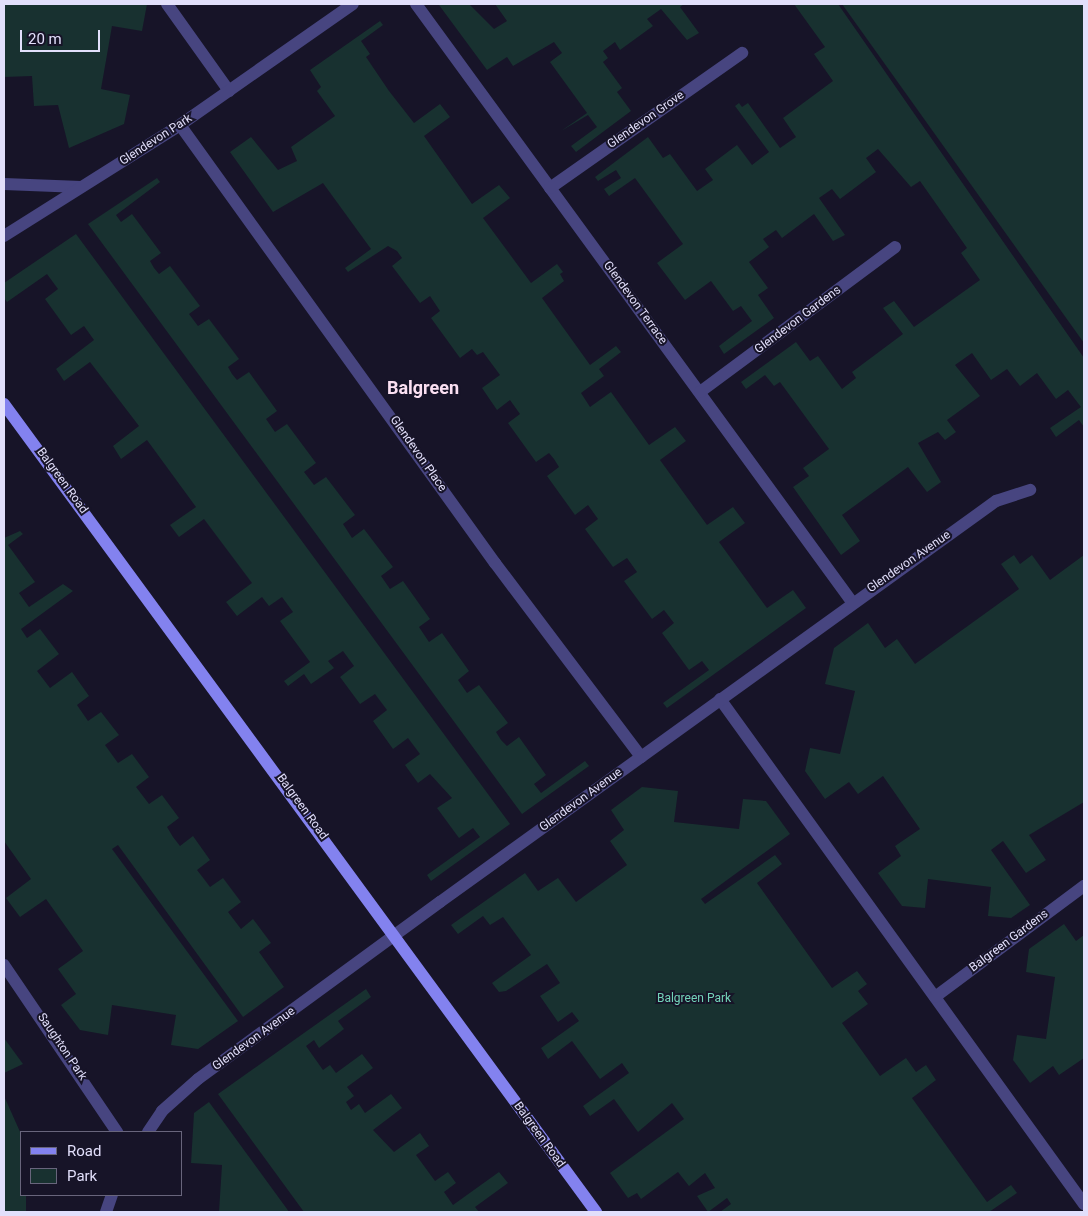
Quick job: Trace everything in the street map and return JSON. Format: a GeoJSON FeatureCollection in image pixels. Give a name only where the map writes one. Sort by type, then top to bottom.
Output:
{"type":"FeatureCollection","features":[{"type":"Feature","properties":{"kind":"street"},"geometry":{"type":"LineString","coordinates":[[167,4],[230,91]]}},
{"type":"Feature","properties":{"kind":"street","name":"Glendevon Park"},"geometry":{"type":"LineString","coordinates":[[4,236],[180,125],[353,4]]}},
{"type":"Feature","properties":{"kind":"street","name":"Glendevon Terrace"},"geometry":{"type":"LineString","coordinates":[[416,4],[852,602]]}},
{"type":"Feature","properties":{"kind":"street","name":"Glendevon Grove"},"geometry":{"type":"LineString","coordinates":[[550,188],[742,53]]}},
{"type":"Feature","properties":{"kind":"street","name":"Glendevon Place"},"geometry":{"type":"LineString","coordinates":[[180,125],[495,563],[641,757]]}},
{"type":"Feature","properties":{"kind":"street"},"geometry":{"type":"LineString","coordinates":[[4,184],[81,187]]}},
{"type":"Feature","properties":{"kind":"street","name":"Glendevon Gardens"},"geometry":{"type":"LineString","coordinates":[[700,392],[895,248]]}},
{"type":"Feature","properties":{"kind":"street","name":"Balgreen Road"},"geometry":{"type":"LineString","coordinates":[[4,404],[396,935],[596,1212]]}},
{"type":"Feature","properties":{"kind":"street","name":"Glendevon Avenue"},"geometry":{"type":"LineString","coordinates":[[149,1131],[162,1111],[198,1079],[852,602],[996,500],[1030,490]]}},
{"type":"Feature","properties":{"kind":"street"},"geometry":{"type":"LineString","coordinates":[[720,699],[1084,1204]]}},
{"type":"Feature","properties":{"kind":"street","name":"Balgreen Gardens"},"geometry":{"type":"LineString","coordinates":[[935,997],[1084,886]]}},
{"type":"Feature","properties":{"kind":"street","name":"Saughton Park"},"geometry":{"type":"LineString","coordinates":[[4,964],[116,1131]]}},
{"type":"Feature","properties":{"kind":"street"},"geometry":{"type":"LineString","coordinates":[[106,1212],[112,1196]]}},
{"type":"Feature","properties":{"kind":"green space"},"geometry":{"type":"Polygon","coordinates":[[[4,4],[147,4],[142,31],[112,26],[101,89],[130,95],[124,124],[69,148],[58,105],[34,106],[32,76],[4,77],[4,4]]]}},
{"type":"Feature","properties":{"kind":"green space"},"geometry":{"type":"Polygon","coordinates":[[[469,4],[494,29],[507,21],[495,4],[684,4],[680,7],[699,33],[687,40],[661,9],[647,19],[653,26],[620,50],[615,42],[603,51],[608,58],[603,62],[622,88],[617,92],[631,111],[576,152],[571,146],[597,127],[588,115],[561,131],[587,113],[550,62],[562,53],[554,42],[513,66],[507,57],[487,70],[439,5],[469,4]]]}},
{"type":"Feature","properties":{"kind":"green space"},"geometry":{"type":"Polygon","coordinates":[[[794,4],[838,4],[1084,358],[1084,427],[1079,420],[1056,437],[1050,428],[1081,407],[1068,390],[1056,399],[1037,373],[1020,386],[1007,369],[991,380],[972,353],[955,365],[980,396],[947,420],[956,432],[945,440],[938,432],[918,443],[941,482],[927,492],[908,467],[842,515],[860,541],[841,555],[793,487],[809,476],[803,468],[829,449],[780,382],[774,386],[765,375],[746,389],[741,382],[796,342],[810,361],[818,356],[842,389],[856,378],[852,372],[903,334],[883,308],[894,301],[914,327],[980,280],[961,253],[967,248],[920,181],[911,187],[878,149],[866,158],[876,172],[840,199],[832,189],[819,198],[845,235],[833,241],[814,214],[782,238],[776,230],[763,239],[769,247],[749,262],[768,288],[758,295],[774,318],[724,354],[719,346],[752,321],[741,306],[733,311],[711,281],[685,300],[657,263],[683,244],[635,178],[609,196],[604,189],[621,178],[616,170],[598,181],[595,177],[648,137],[663,158],[670,154],[697,191],[713,180],[705,169],[737,145],[752,165],[769,152],[735,106],[739,103],[742,107],[748,103],[780,148],[796,137],[783,118],[833,81],[814,54],[825,47],[794,4]]]}},
{"type":"Feature","properties":{"kind":"green space"},"geometry":{"type":"Polygon","coordinates":[[[842,4],[1084,4],[1084,343],[842,4]]]}},
{"type":"Feature","properties":{"kind":"green space"},"geometry":{"type":"Polygon","coordinates":[[[380,21],[383,25],[361,41],[370,54],[366,57],[389,91],[414,123],[440,104],[450,117],[424,136],[472,204],[499,185],[510,198],[483,218],[531,283],[557,264],[563,272],[560,274],[564,281],[542,298],[590,365],[616,346],[621,352],[599,369],[604,376],[581,393],[590,407],[611,392],[649,445],[675,427],[686,441],[660,460],[707,525],[733,507],[745,523],[719,542],[767,608],[793,590],[806,608],[667,708],[663,703],[709,670],[702,661],[689,670],[662,633],[674,623],[664,610],[652,619],[624,581],[637,572],[627,558],[613,567],[585,529],[598,519],[588,505],[575,515],[547,476],[559,467],[554,459],[549,453],[536,462],[508,423],[520,414],[510,400],[497,410],[482,388],[500,375],[483,352],[477,355],[472,349],[460,358],[431,318],[440,311],[430,296],[420,303],[392,266],[402,258],[397,251],[388,246],[348,272],[345,268],[371,249],[323,183],[273,212],[230,152],[251,137],[278,170],[297,161],[291,147],[335,116],[317,91],[321,87],[310,70],[380,21]]]}},
{"type":"Feature","properties":{"kind":"green space"},"geometry":{"type":"Polygon","coordinates":[[[157,178],[160,182],[116,215],[121,222],[132,214],[161,253],[150,261],[154,268],[159,274],[170,266],[200,306],[189,314],[198,326],[209,319],[239,359],[228,367],[232,374],[237,380],[249,372],[277,411],[266,419],[275,432],[287,424],[316,463],[304,472],[314,485],[326,477],[355,515],[343,524],[352,538],[364,529],[393,567],[381,576],[390,589],[403,581],[430,619],[419,627],[429,642],[442,633],[469,671],[458,680],[467,693],[479,685],[508,723],[496,732],[501,740],[507,746],[519,737],[546,775],[534,784],[541,793],[585,761],[589,766],[522,814],[88,224],[157,178]]]}},
{"type":"Feature","properties":{"kind":"green space"},"geometry":{"type":"Polygon","coordinates":[[[76,234],[510,824],[431,881],[427,875],[480,837],[473,828],[459,838],[437,808],[452,798],[430,774],[418,783],[415,779],[405,765],[420,754],[408,738],[393,749],[373,721],[387,710],[375,694],[360,704],[340,677],[354,666],[343,651],[328,661],[334,668],[311,684],[304,674],[288,686],[284,681],[310,662],[280,621],[293,612],[282,597],[269,606],[262,597],[237,616],[226,602],[252,583],[204,519],[179,537],[170,525],[196,507],[147,440],[121,459],[113,446],[139,426],[90,362],[64,381],[56,369],[94,340],[84,326],[71,335],[45,299],[58,289],[47,274],[7,302],[4,298],[4,283],[76,234]]]}},
{"type":"Feature","properties":{"kind":"green space"},"geometry":{"type":"Polygon","coordinates":[[[20,531],[23,534],[8,545],[35,582],[19,593],[29,607],[63,584],[73,591],[21,629],[27,638],[40,629],[59,654],[37,671],[50,688],[72,672],[89,696],[77,705],[88,721],[101,712],[119,735],[105,745],[118,763],[132,754],[149,777],[136,787],[149,804],[162,795],[179,818],[167,827],[173,837],[180,846],[193,836],[210,860],[197,870],[210,887],[223,878],[241,902],[228,912],[241,929],[253,919],[271,943],[259,952],[284,987],[243,1017],[118,845],[112,849],[238,1021],[198,1049],[171,1045],[176,1015],[112,1005],[108,1035],[80,1030],[61,1005],[76,994],[58,969],[83,951],[46,899],[20,917],[6,898],[31,879],[4,841],[4,538],[20,531]]]}},
{"type":"Feature","properties":{"kind":"green space"},"geometry":{"type":"Polygon","coordinates":[[[1014,555],[1020,564],[1032,555],[1050,580],[1084,555],[1084,802],[1029,835],[1046,860],[1026,873],[1003,841],[991,850],[1030,905],[1011,918],[988,916],[991,887],[928,879],[925,908],[902,906],[878,873],[901,856],[895,846],[920,829],[883,776],[858,794],[849,782],[825,799],[805,771],[810,748],[840,754],[855,691],[825,684],[834,648],[868,623],[885,648],[897,639],[915,664],[1019,589],[1001,564],[1014,555]]]}},
{"type":"Feature","properties":{"kind":"green space","name":"Balgreen Park"},"geometry":{"type":"Polygon","coordinates":[[[642,787],[678,791],[674,822],[739,829],[743,799],[766,801],[790,834],[701,899],[705,904],[775,855],[782,864],[757,883],[832,988],[857,971],[867,984],[858,991],[868,1004],[842,1023],[880,1076],[906,1058],[916,1072],[926,1065],[936,1080],[912,1098],[987,1202],[1011,1185],[1017,1193],[989,1212],[720,1212],[731,1204],[727,1198],[708,1212],[697,1196],[715,1188],[705,1173],[689,1186],[678,1172],[641,1199],[637,1193],[628,1198],[610,1173],[684,1119],[672,1103],[638,1132],[614,1099],[590,1116],[583,1106],[629,1073],[622,1063],[600,1079],[572,1041],[548,1059],[541,1048],[579,1021],[572,1012],[558,1022],[540,996],[560,983],[547,964],[506,991],[499,992],[492,983],[531,955],[503,917],[490,925],[483,916],[458,934],[451,925],[525,873],[538,891],[558,878],[576,902],[627,865],[610,841],[624,830],[611,810],[642,787]]]}},
{"type":"Feature","properties":{"kind":"green space"},"geometry":{"type":"Polygon","coordinates":[[[1064,924],[1076,941],[1084,935],[1084,1058],[1059,1075],[1053,1066],[1030,1083],[1013,1060],[1017,1035],[1046,1039],[1055,977],[1026,972],[1029,949],[1064,924]]]}},
{"type":"Feature","properties":{"kind":"green space"},"geometry":{"type":"Polygon","coordinates":[[[366,989],[371,997],[338,1021],[344,1029],[319,1048],[314,1040],[306,1046],[323,1070],[330,1065],[336,1073],[362,1054],[373,1068],[347,1087],[354,1096],[346,1102],[351,1110],[359,1104],[365,1113],[391,1094],[402,1108],[373,1130],[394,1152],[420,1133],[429,1146],[416,1155],[435,1181],[448,1172],[456,1183],[444,1192],[453,1205],[499,1172],[508,1183],[475,1207],[479,1212],[304,1212],[218,1094],[366,989]]]}},
{"type":"Feature","properties":{"kind":"green space"},"geometry":{"type":"Polygon","coordinates":[[[4,1038],[23,1064],[4,1073],[4,1038]]]}},
{"type":"Feature","properties":{"kind":"green space"},"geometry":{"type":"Polygon","coordinates":[[[4,1096],[20,1132],[20,1196],[26,1196],[26,1212],[4,1212],[4,1096]]]}},
{"type":"Feature","properties":{"kind":"green space"},"geometry":{"type":"Polygon","coordinates":[[[209,1102],[289,1212],[219,1212],[222,1165],[191,1163],[194,1113],[209,1102]]]}},
{"type":"Feature","properties":{"kind":"district","name":"Balgreen"},"geometry":{"type":"Point","coordinates":[423,388]}}]}
